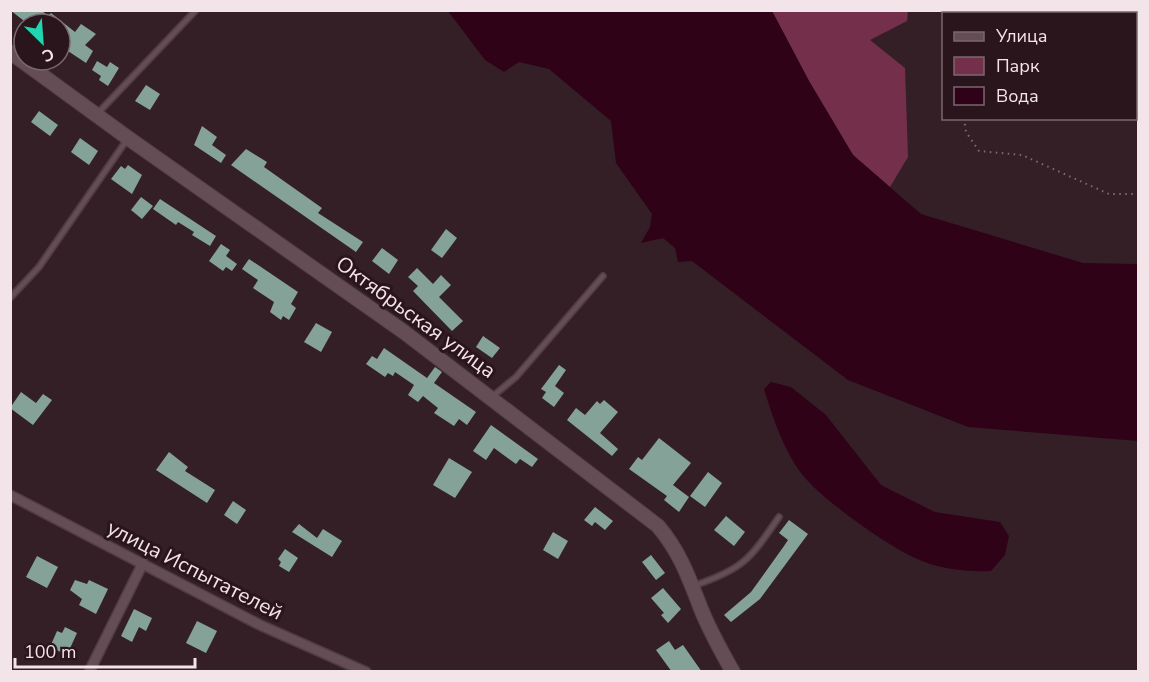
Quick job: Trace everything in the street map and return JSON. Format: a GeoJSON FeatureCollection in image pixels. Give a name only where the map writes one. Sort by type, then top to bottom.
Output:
{"type":"FeatureCollection","features":[{"type":"Feature","properties":{"kind":"street","name":"Октябрьская улица"},"geometry":{"type":"LineString","coordinates":[[10,52],[394,326],[658,526],[675,545],[711,633],[733,672]]}},
{"type":"Feature","properties":{"kind":"street","name":"улица Испытателей"},"geometry":{"type":"LineString","coordinates":[[10,495],[260,625],[366,672]]}},
{"type":"Feature","properties":{"kind":"street"},"geometry":{"type":"LineString","coordinates":[[89,672],[143,563]]}},
{"type":"Feature","properties":{"kind":"lane"},"geometry":{"type":"LineString","coordinates":[[96,115],[196,10]]}},
{"type":"Feature","properties":{"kind":"lane"},"geometry":{"type":"LineString","coordinates":[[10,298],[39,267],[128,138]]}},
{"type":"Feature","properties":{"kind":"lane"},"geometry":{"type":"LineString","coordinates":[[491,398],[516,377],[603,276]]}},
{"type":"Feature","properties":{"kind":"lane"},"geometry":{"type":"LineString","coordinates":[[693,586],[720,577],[750,559],[779,517]]}},
{"type":"Feature","properties":{"kind":"path"},"geometry":{"type":"LineString","coordinates":[[964,120],[966,132],[979,151],[1022,155],[1109,194],[1138,194]]}},
{"type":"Feature","properties":{"kind":"green space"},"geometry":{"type":"Polygon","coordinates":[[[772,11],[908,11],[907,21],[870,40],[905,68],[908,157],[890,187],[853,155],[809,81],[772,11]]]}},
{"type":"Feature","properties":{"kind":"water"},"geometry":{"type":"Polygon","coordinates":[[[448,11],[772,11],[809,81],[853,155],[921,214],[1083,263],[1138,264],[1138,441],[968,427],[848,380],[692,261],[678,262],[675,248],[663,238],[641,243],[650,227],[652,214],[616,163],[611,121],[549,69],[519,62],[504,72],[485,60],[448,11]]]}},
{"type":"Feature","properties":{"kind":"water"},"geometry":{"type":"Polygon","coordinates":[[[771,382],[791,387],[826,415],[881,485],[935,512],[1000,522],[1009,536],[1005,555],[991,571],[942,567],[903,552],[858,523],[828,500],[799,471],[776,425],[764,389],[771,382]]]}},
{"type":"Feature","properties":{"kind":"building"},"geometry":{"type":"Polygon","coordinates":[[[10,10],[41,10],[43,12],[13,12],[10,10]]]}},
{"type":"Feature","properties":{"kind":"building"},"geometry":{"type":"Polygon","coordinates":[[[81,24],[96,34],[85,45],[93,51],[86,63],[72,54],[72,30],[75,32],[81,24]]]}},
{"type":"Feature","properties":{"kind":"building"},"geometry":{"type":"Polygon","coordinates":[[[97,61],[107,67],[110,62],[119,68],[108,86],[99,80],[101,76],[92,70],[97,61]]]}},
{"type":"Feature","properties":{"kind":"building"},"geometry":{"type":"Polygon","coordinates":[[[146,85],[160,94],[150,110],[135,101],[146,85]]]}},
{"type":"Feature","properties":{"kind":"building"},"geometry":{"type":"Polygon","coordinates":[[[39,111],[58,125],[50,136],[31,122],[39,111]]]}},
{"type":"Feature","properties":{"kind":"building"},"geometry":{"type":"Polygon","coordinates":[[[202,126],[217,137],[212,145],[226,155],[221,163],[194,145],[202,126]]]}},
{"type":"Feature","properties":{"kind":"building"},"geometry":{"type":"Polygon","coordinates":[[[80,138],[98,151],[89,165],[71,152],[80,138]]]}},
{"type":"Feature","properties":{"kind":"building"},"geometry":{"type":"Polygon","coordinates":[[[246,149],[267,162],[264,167],[322,208],[318,213],[363,242],[356,252],[231,165],[246,149]]]}},
{"type":"Feature","properties":{"kind":"building"},"geometry":{"type":"Polygon","coordinates":[[[128,165],[142,175],[132,194],[111,179],[121,166],[125,169],[128,165]]]}},
{"type":"Feature","properties":{"kind":"building"},"geometry":{"type":"Polygon","coordinates":[[[141,197],[153,206],[142,219],[131,210],[141,197]]]}},
{"type":"Feature","properties":{"kind":"building"},"geometry":{"type":"Polygon","coordinates":[[[160,199],[216,236],[210,246],[192,235],[194,232],[178,222],[176,225],[153,209],[160,199]]]}},
{"type":"Feature","properties":{"kind":"building"},"geometry":{"type":"Polygon","coordinates":[[[446,229],[457,238],[442,258],[431,250],[446,229]]]}},
{"type":"Feature","properties":{"kind":"building"},"geometry":{"type":"Polygon","coordinates":[[[221,244],[230,250],[226,256],[237,264],[232,271],[226,267],[223,271],[209,261],[221,244]]]}},
{"type":"Feature","properties":{"kind":"building"},"geometry":{"type":"Polygon","coordinates":[[[382,248],[398,260],[389,274],[372,261],[382,248]]]}},
{"type":"Feature","properties":{"kind":"building"},"geometry":{"type":"Polygon","coordinates":[[[249,259],[298,292],[291,304],[296,308],[289,320],[283,316],[281,320],[270,312],[274,302],[253,288],[258,280],[242,269],[249,259]]]}},
{"type":"Feature","properties":{"kind":"building"},"geometry":{"type":"Polygon","coordinates":[[[417,268],[433,284],[441,275],[451,285],[439,297],[463,321],[452,331],[413,291],[418,286],[408,277],[417,268]]]}},
{"type":"Feature","properties":{"kind":"building"},"geometry":{"type":"Polygon","coordinates":[[[316,323],[332,332],[321,352],[304,342],[316,323]]]}},
{"type":"Feature","properties":{"kind":"building"},"geometry":{"type":"Polygon","coordinates":[[[483,336],[500,348],[492,358],[476,347],[483,336]]]}},
{"type":"Feature","properties":{"kind":"building"},"geometry":{"type":"Polygon","coordinates":[[[384,348],[427,378],[435,367],[442,372],[434,383],[476,412],[467,425],[459,419],[454,426],[434,413],[438,408],[423,396],[418,402],[408,395],[414,385],[395,372],[393,376],[388,373],[385,377],[366,364],[372,356],[377,359],[384,348]]]}},
{"type":"Feature","properties":{"kind":"building"},"geometry":{"type":"Polygon","coordinates":[[[559,365],[566,370],[555,386],[564,393],[554,407],[542,398],[546,392],[541,389],[559,365]]]}},
{"type":"Feature","properties":{"kind":"building"},"geometry":{"type":"Polygon","coordinates":[[[21,392],[36,403],[43,394],[52,400],[33,425],[10,408],[21,392]]]}},
{"type":"Feature","properties":{"kind":"building"},"geometry":{"type":"Polygon","coordinates":[[[604,400],[618,412],[600,433],[618,449],[612,456],[567,420],[576,408],[585,415],[597,401],[600,404],[604,400]]]}},
{"type":"Feature","properties":{"kind":"building"},"geometry":{"type":"Polygon","coordinates":[[[491,425],[538,459],[532,467],[520,459],[516,464],[494,448],[486,460],[473,451],[491,425]]]}},
{"type":"Feature","properties":{"kind":"building"},"geometry":{"type":"Polygon","coordinates":[[[659,438],[691,463],[673,485],[689,497],[679,512],[664,500],[667,496],[629,469],[638,457],[642,460],[659,438]]]}},
{"type":"Feature","properties":{"kind":"building"},"geometry":{"type":"Polygon","coordinates":[[[169,452],[188,467],[185,471],[215,490],[207,503],[156,470],[169,452]]]}},
{"type":"Feature","properties":{"kind":"building"},"geometry":{"type":"Polygon","coordinates":[[[449,458],[472,472],[455,498],[433,485],[449,458]]]}},
{"type":"Feature","properties":{"kind":"building"},"geometry":{"type":"Polygon","coordinates":[[[708,472],[722,483],[705,507],[690,496],[708,472]]]}},
{"type":"Feature","properties":{"kind":"building"},"geometry":{"type":"Polygon","coordinates":[[[233,501],[246,510],[237,524],[224,515],[233,501]]]}},
{"type":"Feature","properties":{"kind":"building"},"geometry":{"type":"Polygon","coordinates":[[[595,507],[613,521],[605,530],[595,522],[592,526],[584,520],[595,507]]]}},
{"type":"Feature","properties":{"kind":"building"},"geometry":{"type":"Polygon","coordinates":[[[726,516],[745,532],[734,546],[714,530],[726,516]]]}},
{"type":"Feature","properties":{"kind":"building"},"geometry":{"type":"Polygon","coordinates":[[[789,520],[808,534],[760,599],[731,622],[724,615],[751,592],[784,546],[788,540],[779,533],[789,520]]]}},
{"type":"Feature","properties":{"kind":"building"},"geometry":{"type":"Polygon","coordinates":[[[299,524],[317,538],[323,529],[342,541],[332,557],[292,532],[299,524]]]}},
{"type":"Feature","properties":{"kind":"building"},"geometry":{"type":"Polygon","coordinates":[[[553,532],[568,541],[558,559],[543,550],[553,532]]]}},
{"type":"Feature","properties":{"kind":"building"},"geometry":{"type":"Polygon","coordinates":[[[285,549],[298,558],[289,572],[279,566],[281,562],[278,559],[285,549]]]}},
{"type":"Feature","properties":{"kind":"building"},"geometry":{"type":"Polygon","coordinates":[[[651,555],[665,573],[656,580],[642,562],[651,555]]]}},
{"type":"Feature","properties":{"kind":"building"},"geometry":{"type":"Polygon","coordinates":[[[37,556],[58,567],[47,588],[26,577],[37,556]]]}},
{"type":"Feature","properties":{"kind":"building"},"geometry":{"type":"Polygon","coordinates":[[[75,580],[87,584],[89,580],[108,589],[96,614],[79,605],[82,599],[70,590],[75,580]]]}},
{"type":"Feature","properties":{"kind":"building"},"geometry":{"type":"Polygon","coordinates":[[[663,588],[681,609],[668,623],[661,615],[664,613],[651,598],[663,588]]]}},
{"type":"Feature","properties":{"kind":"building"},"geometry":{"type":"Polygon","coordinates":[[[134,609],[152,618],[146,631],[139,627],[132,642],[121,636],[134,609]]]}},
{"type":"Feature","properties":{"kind":"building"},"geometry":{"type":"Polygon","coordinates":[[[197,621],[217,631],[206,653],[186,643],[197,621]]]}},
{"type":"Feature","properties":{"kind":"building"},"geometry":{"type":"Polygon","coordinates":[[[65,627],[77,633],[67,655],[50,647],[57,631],[62,633],[65,627]]]}},
{"type":"Feature","properties":{"kind":"building"},"geometry":{"type":"Polygon","coordinates":[[[669,641],[675,650],[683,645],[702,672],[672,672],[656,650],[669,641]]]}}]}
